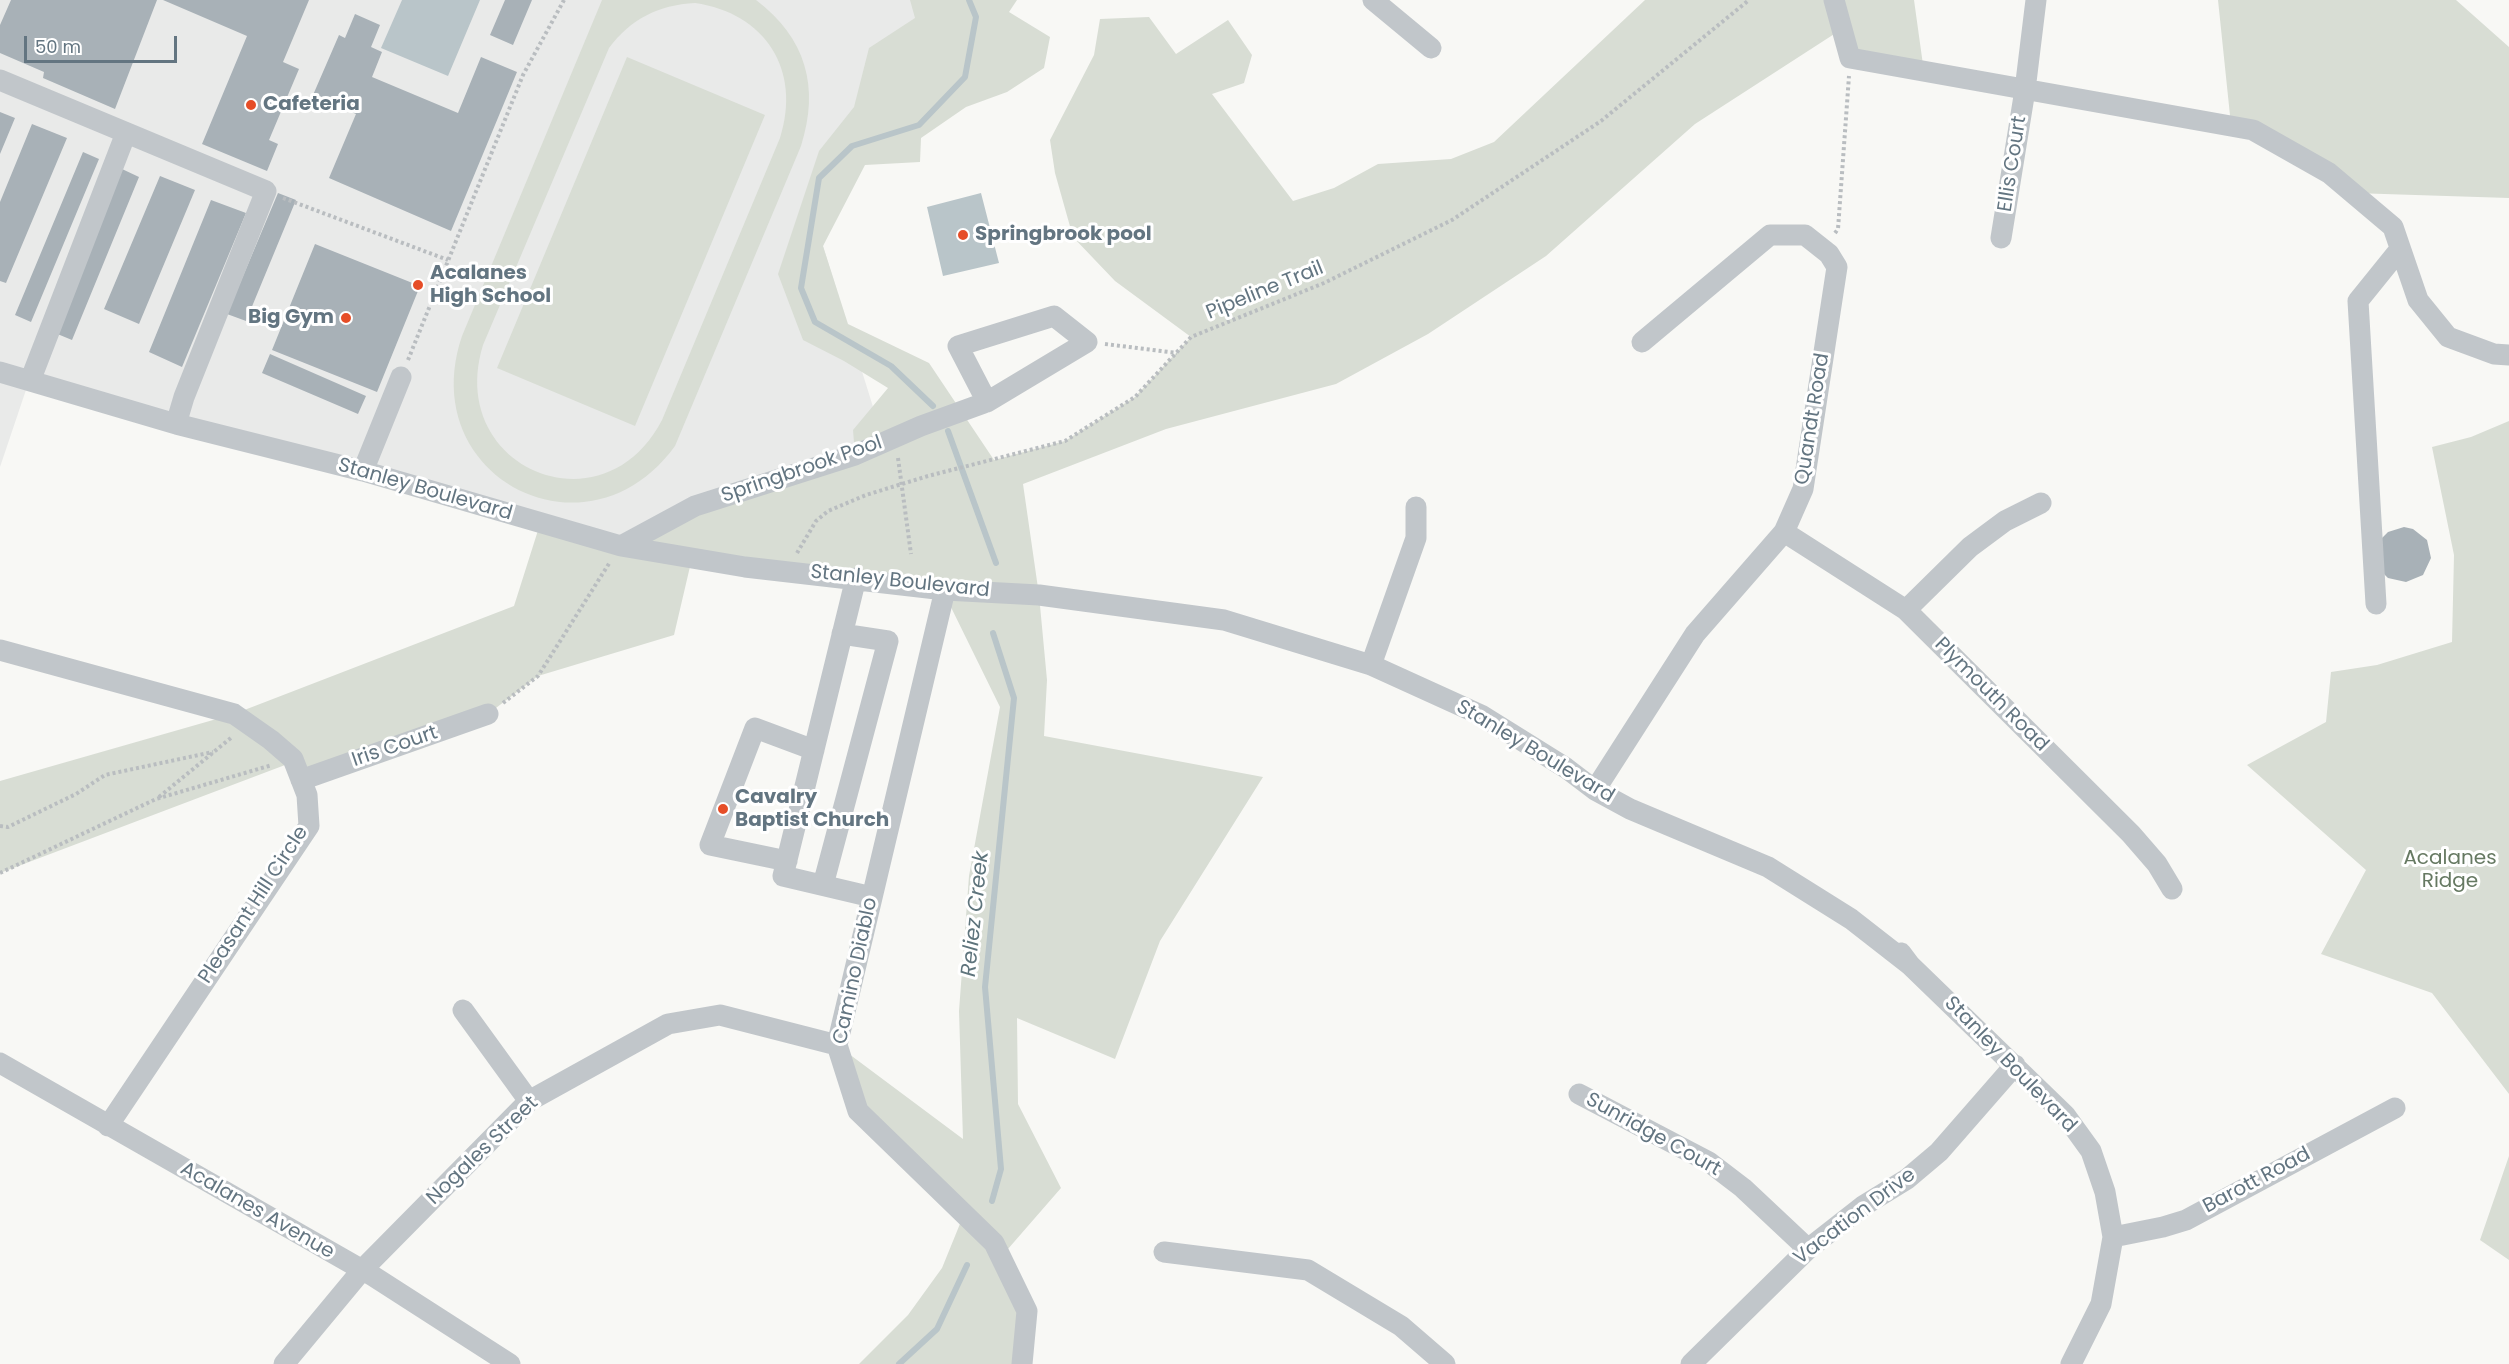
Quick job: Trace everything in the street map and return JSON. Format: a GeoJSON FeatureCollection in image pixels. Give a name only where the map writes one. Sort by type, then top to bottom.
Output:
{"type":"FeatureCollection","features":[{"type":"Feature","properties":{"kind":"street"},"geometry":{"type":"LineString","coordinates":[[1373,0],[1431,48]]}},
{"type":"Feature","properties":{"kind":"street"},"geometry":{"type":"LineString","coordinates":[[1834,0],[1850,58],[2253,130],[2329,173],[2393,227],[2418,300],[2448,337],[2494,354],[2509,355]]}},
{"type":"Feature","properties":{"kind":"street","name":"Ellis Court"},"geometry":{"type":"LineString","coordinates":[[2001,238],[2025,90],[2036,0]]}},
{"type":"Feature","properties":{"kind":"street"},"geometry":{"type":"LineString","coordinates":[[0,80],[266,191],[184,397],[176,424]]}},
{"type":"Feature","properties":{"kind":"street"},"geometry":{"type":"LineString","coordinates":[[30,381],[126,133]]}},
{"type":"Feature","properties":{"kind":"street"},"geometry":{"type":"LineString","coordinates":[[1642,342],[1770,234],[1805,235],[1823,249]]}},
{"type":"Feature","properties":{"kind":"street","name":"Quandt Road"},"geometry":{"type":"LineString","coordinates":[[1595,790],[1695,634],[1784,531],[1803,489],[1836,267],[1823,249]]}},
{"type":"Feature","properties":{"kind":"street"},"geometry":{"type":"LineString","coordinates":[[2376,604],[2358,301],[2400,249]]}},
{"type":"Feature","properties":{"kind":"street"},"geometry":{"type":"LineString","coordinates":[[987,402],[958,346],[1054,316],[1087,342]]}},
{"type":"Feature","properties":{"kind":"street","name":"Springbrook Pool"},"geometry":{"type":"LineString","coordinates":[[621,546],[695,506],[855,455],[987,402],[1087,342]]}},
{"type":"Feature","properties":{"kind":"street","name":"Stanley Boulevard"},"geometry":{"type":"LineString","coordinates":[[0,372],[176,424],[363,471],[621,546],[745,567],[787,570],[945,590],[1040,595],[1224,620],[1371,665],[1481,716],[1566,768],[1595,790],[1631,809],[1768,867],[1790,870],[1856,908],[1889,938],[1910,965],[2065,1115],[2091,1151],[2105,1192],[2113,1237],[2101,1304],[2075,1354],[2057,1364]]}},
{"type":"Feature","properties":{"kind":"street"},"geometry":{"type":"LineString","coordinates":[[363,471],[401,377]]}},
{"type":"Feature","properties":{"kind":"street"},"geometry":{"type":"LineString","coordinates":[[1906,610],[1970,547],[2005,521],[2041,503]]}},
{"type":"Feature","properties":{"kind":"street"},"geometry":{"type":"LineString","coordinates":[[1371,665],[1416,538],[1416,507]]}},
{"type":"Feature","properties":{"kind":"street","name":"Plymouth Road"},"geometry":{"type":"LineString","coordinates":[[1784,531],[1906,610],[2131,834],[2157,864],[2172,889]]}},
{"type":"Feature","properties":{"kind":"street"},"geometry":{"type":"LineString","coordinates":[[856,578],[783,876],[872,897]]}},
{"type":"Feature","properties":{"kind":"street","name":"Camino Diablo"},"geometry":{"type":"LineString","coordinates":[[945,590],[837,1045],[858,1111],[994,1243],[1027,1311],[1022,1364]]}},
{"type":"Feature","properties":{"kind":"street"},"geometry":{"type":"LineString","coordinates":[[822,885],[888,641],[842,634]]}},
{"type":"Feature","properties":{"kind":"street","name":"Pleasant Hill Circle"},"geometry":{"type":"LineString","coordinates":[[0,650],[234,714],[293,759],[307,795],[309,826],[108,1126]]}},
{"type":"Feature","properties":{"kind":"street","name":"Iris Court"},"geometry":{"type":"LineString","coordinates":[[301,780],[489,714]]}},
{"type":"Feature","properties":{"kind":"street"},"geometry":{"type":"LineString","coordinates":[[787,861],[710,844],[755,728],[814,750]]}},
{"type":"Feature","properties":{"kind":"street"},"geometry":{"type":"LineString","coordinates":[[463,1010],[529,1101]]}},
{"type":"Feature","properties":{"kind":"street","name":"Nogales Street"},"geometry":{"type":"LineString","coordinates":[[284,1364],[362,1270],[529,1101],[668,1024],[720,1015],[837,1045]]}},
{"type":"Feature","properties":{"kind":"street","name":"Acalanes Avenue"},"geometry":{"type":"LineString","coordinates":[[0,1063],[362,1270],[510,1364]]}},
{"type":"Feature","properties":{"kind":"street","name":"Vacation Drive"},"geometry":{"type":"LineString","coordinates":[[1691,1364],[1808,1249],[1863,1206],[1907,1179],[1939,1152],[2014,1065]]}},
{"type":"Feature","properties":{"kind":"street","name":"Sunridge Court"},"geometry":{"type":"LineString","coordinates":[[1579,1094],[1709,1162],[1743,1188],[1808,1249]]}},
{"type":"Feature","properties":{"kind":"street","name":"Barott Road"},"geometry":{"type":"LineString","coordinates":[[2113,1237],[2186,1220],[2395,1108]]}},
{"type":"Feature","properties":{"kind":"street"},"geometry":{"type":"LineString","coordinates":[[1164,1252],[1308,1270],[1401,1326],[1445,1364]]}},
{"type":"Feature","properties":{"kind":"path"},"geometry":{"type":"LineString","coordinates":[[401,377],[523,75],[564,0]]}},
{"type":"Feature","properties":{"kind":"path","name":"Pipeline Trail"},"geometry":{"type":"LineString","coordinates":[[787,570],[816,521],[828,512],[866,495],[1065,441],[1135,398],[1191,337],[1324,283],[1452,220],[1601,121],[1749,0]]}},
{"type":"Feature","properties":{"kind":"path"},"geometry":{"type":"LineString","coordinates":[[1823,249],[1838,229],[1850,58]]}},
{"type":"Feature","properties":{"kind":"path"},"geometry":{"type":"LineString","coordinates":[[266,191],[448,260]]}},
{"type":"Feature","properties":{"kind":"path"},"geometry":{"type":"LineString","coordinates":[[1087,342],[1177,353]]}},
{"type":"Feature","properties":{"kind":"path"},"geometry":{"type":"LineString","coordinates":[[895,437],[911,554]]}},
{"type":"Feature","properties":{"kind":"path"},"geometry":{"type":"LineString","coordinates":[[489,714],[538,676],[621,546]]}},
{"type":"Feature","properties":{"kind":"path"},"geometry":{"type":"LineString","coordinates":[[0,826],[8,827],[76,794],[105,775],[213,752],[156,799]]}},
{"type":"Feature","properties":{"kind":"path"},"geometry":{"type":"LineString","coordinates":[[0,873],[156,799],[293,759]]}},
{"type":"Feature","properties":{"kind":"shaded area","name":"Acalanes High School"},"geometry":{"type":"Polygon","coordinates":[[[0,0],[933,0],[823,246],[883,439],[621,546],[29,381],[0,467],[0,0]]]}},
{"type":"Feature","properties":{"kind":"shaded area"},"geometry":{"type":"Polygon","coordinates":[[[402,0],[480,0],[448,76],[381,48],[402,0]]]}},
{"type":"Feature","properties":{"kind":"shaded area","name":"Springbrook pool"},"geometry":{"type":"Polygon","coordinates":[[[981,193],[999,263],[943,276],[927,207],[981,193]]]}},
{"type":"Feature","properties":{"kind":"green space"},"geometry":{"type":"Polygon","coordinates":[[[602,0],[756,0],[773,15],[797,47],[804,65],[808,84],[807,124],[801,146],[675,446],[639,482],[598,500],[556,502],[518,489],[485,465],[463,430],[454,386],[462,336],[602,0]],[[695,3],[657,10],[627,29],[609,48],[483,345],[477,388],[487,425],[507,453],[536,471],[569,479],[604,474],[636,455],[662,420],[780,138],[786,113],[786,90],[781,68],[772,49],[758,32],[741,19],[720,9],[695,3]]]}},
{"type":"Feature","properties":{"kind":"green space"},"geometry":{"type":"Polygon","coordinates":[[[910,0],[1017,0],[1009,12],[1050,37],[1044,68],[1007,92],[966,107],[921,138],[920,162],[865,165],[823,246],[848,324],[929,363],[994,460],[1065,441],[1135,397],[1191,337],[1115,281],[1073,237],[1055,173],[1050,140],[1094,55],[1100,19],[1149,17],[1176,54],[1228,20],[1252,55],[1244,83],[1212,94],[1293,201],[1334,188],[1378,164],[1451,159],[1494,142],[1645,0],[1914,0],[1924,72],[1861,60],[1842,29],[1695,124],[1546,256],[1428,334],[1336,384],[1166,429],[1023,484],[1039,595],[1047,680],[1044,736],[1263,777],[1160,941],[1115,1059],[1017,1018],[1018,1104],[1061,1188],[1001,1257],[1027,1311],[1022,1364],[859,1364],[908,1315],[942,1268],[964,1214],[858,1111],[837,1045],[963,1139],[959,1011],[969,876],[1000,707],[944,593],[692,558],[674,635],[538,676],[488,714],[301,780],[293,762],[0,873],[0,781],[234,714],[514,606],[540,524],[621,546],[645,531],[855,455],[853,430],[888,388],[844,361],[803,340],[778,274],[819,151],[854,107],[869,48],[915,18],[910,0]]]}},
{"type":"Feature","properties":{"kind":"green space"},"geometry":{"type":"Polygon","coordinates":[[[2218,0],[2456,0],[2509,47],[2509,198],[2353,193],[2231,125],[2218,0]]]}},
{"type":"Feature","properties":{"kind":"green space"},"geometry":{"type":"Polygon","coordinates":[[[627,57],[765,115],[635,426],[497,368],[627,57]]]}},
{"type":"Feature","properties":{"kind":"green space","name":"Acalanes Ridge"},"geometry":{"type":"Polygon","coordinates":[[[2509,421],[2509,1094],[2432,993],[2321,954],[2366,870],[2247,765],[2326,722],[2331,672],[2377,665],[2452,642],[2454,555],[2432,447],[2471,437],[2509,421]]]}},
{"type":"Feature","properties":{"kind":"green space"},"geometry":{"type":"Polygon","coordinates":[[[2509,1156],[2509,1260],[2480,1240],[2509,1156]]]}},
{"type":"Feature","properties":{"kind":"building"},"geometry":{"type":"Polygon","coordinates":[[[11,0],[157,0],[115,109],[43,78],[44,72],[0,53],[0,25],[11,0]]]}},
{"type":"Feature","properties":{"kind":"building","name":"Cafeteria"},"geometry":{"type":"Polygon","coordinates":[[[163,0],[309,0],[283,62],[299,69],[269,140],[278,144],[267,171],[202,144],[247,36],[163,0]]]}},
{"type":"Feature","properties":{"kind":"building"},"geometry":{"type":"Polygon","coordinates":[[[505,0],[532,0],[513,45],[490,35],[505,0]]]}},
{"type":"Feature","properties":{"kind":"building"},"geometry":{"type":"Polygon","coordinates":[[[355,14],[380,25],[371,47],[382,52],[372,77],[458,113],[481,57],[517,72],[451,231],[329,178],[356,114],[313,95],[339,35],[345,38],[355,14]]]}},
{"type":"Feature","properties":{"kind":"building"},"geometry":{"type":"Polygon","coordinates":[[[0,112],[15,118],[0,154],[0,112]]]}},
{"type":"Feature","properties":{"kind":"building"},"geometry":{"type":"Polygon","coordinates":[[[32,124],[67,138],[6,283],[0,281],[0,202],[32,124]]]}},
{"type":"Feature","properties":{"kind":"building"},"geometry":{"type":"Polygon","coordinates":[[[83,152],[99,159],[31,322],[15,315],[83,152]]]}},
{"type":"Feature","properties":{"kind":"building"},"geometry":{"type":"Polygon","coordinates":[[[122,169],[139,177],[72,340],[55,333],[122,169]]]}},
{"type":"Feature","properties":{"kind":"building"},"geometry":{"type":"Polygon","coordinates":[[[160,176],[195,190],[139,324],[104,309],[160,176]]]}},
{"type":"Feature","properties":{"kind":"building"},"geometry":{"type":"Polygon","coordinates":[[[278,193],[296,200],[246,321],[227,314],[278,193]]]}},
{"type":"Feature","properties":{"kind":"building"},"geometry":{"type":"Polygon","coordinates":[[[211,200],[246,213],[182,367],[149,352],[211,200]]]}},
{"type":"Feature","properties":{"kind":"building","name":"Big Gym"},"geometry":{"type":"Polygon","coordinates":[[[315,244],[420,286],[377,392],[272,350],[315,244]]]}},
{"type":"Feature","properties":{"kind":"building"},"geometry":{"type":"Polygon","coordinates":[[[270,354],[366,396],[358,414],[262,373],[270,354]]]}},
{"type":"Feature","properties":{"kind":"building"},"geometry":{"type":"Polygon","coordinates":[[[2404,527],[2413,529],[2427,540],[2431,558],[2423,575],[2406,582],[2388,578],[2381,571],[2382,538],[2388,532],[2404,527]]]}},
{"type":"Feature","properties":{"kind":"waterway","name":"Reliez Creek"},"geometry":{"type":"LineString","coordinates":[[933,406],[891,366],[815,322],[801,288],[819,178],[852,146],[919,125],[965,77],[976,17],[969,0]]}},
{"type":"Feature","properties":{"kind":"waterway","name":"Reliez Creek"},"geometry":{"type":"LineString","coordinates":[[948,431],[996,563]]}},
{"type":"Feature","properties":{"kind":"waterway","name":"Reliez Creek"},"geometry":{"type":"LineString","coordinates":[[992,1201],[1001,1169],[985,987],[1014,698],[993,633]]}},
{"type":"Feature","properties":{"kind":"waterway","name":"Reliez Creek"},"geometry":{"type":"LineString","coordinates":[[899,1364],[937,1329],[967,1265]]}},
{"type":"Feature","properties":{"kind":"place","name":"Cafeteria"},"geometry":{"type":"Point","coordinates":[251,105]}},
{"type":"Feature","properties":{"kind":"place","name":"Springbrook pool"},"geometry":{"type":"Point","coordinates":[963,235]}},
{"type":"Feature","properties":{"kind":"place","name":"Acalanes High School"},"geometry":{"type":"Point","coordinates":[418,285]}},
{"type":"Feature","properties":{"kind":"place","name":"Big Gym"},"geometry":{"type":"Point","coordinates":[346,318]}},
{"type":"Feature","properties":{"kind":"place","name":"Cavalry Baptist Church"},"geometry":{"type":"Point","coordinates":[723,809]}}]}
